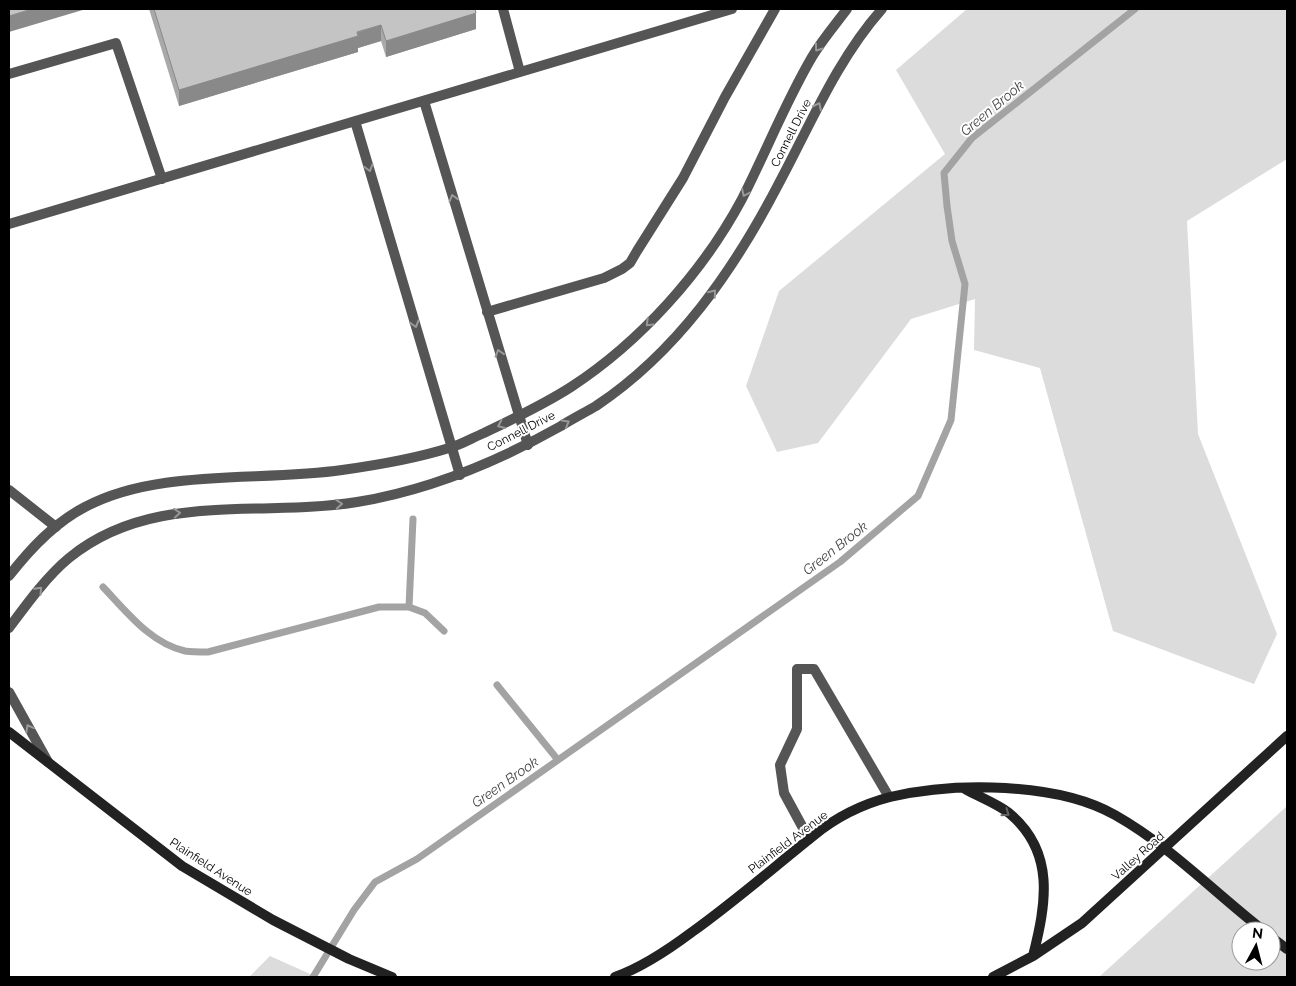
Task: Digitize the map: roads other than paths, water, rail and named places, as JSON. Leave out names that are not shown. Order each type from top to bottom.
[{"type":"main road","name":"Plainfield Avenue","points":[[9,732],[182,866],[234,898],[302,935],[392,977]]},
{"type":"main road","name":"Valley Road","points":[[993,977],[1033,956],[1082,924],[1287,736]]},
{"type":"main road","points":[[964,789],[1008,812],[1032,839],[1040,857],[1044,877],[1044,898],[1041,926],[1033,956]]},
{"type":"main road","name":"Plainfield Avenue","points":[[615,977],[634,971],[673,946],[710,920],[809,839],[854,810],[890,797],[929,791],[1013,789],[1043,791],[1081,801],[1113,814],[1134,826],[1165,849],[1252,921]]},
{"type":"street","points":[[503,9],[520,72]]},
{"type":"street","points":[[9,224],[732,9]]},
{"type":"street","points":[[487,312],[613,275],[630,263],[683,178],[724,97],[775,9]]},
{"type":"street","name":"Connell Drive","points":[[9,576],[40,539],[56,527],[84,507],[124,490],[158,483],[292,476],[396,462],[452,448],[518,417],[571,387],[624,347],[659,312],[707,255],[741,200],[809,62],[847,9]]},
{"type":"street","name":"Connell Drive","points":[[9,628],[30,599],[67,559],[97,538],[127,525],[167,514],[312,506],[354,502],[400,494],[460,475],[528,445],[595,406],[640,373],[677,335],[716,289],[777,188],[824,96],[848,54],[882,9]]},
{"type":"street","points":[[9,74],[116,43],[162,179]]},
{"type":"street","points":[[424,101],[528,445]]},
{"type":"street","points":[[355,121],[460,475]]},
{"type":"street","points":[[9,490],[56,527]]},
{"type":"street","points":[[809,839],[784,792],[780,765],[796,729],[797,669],[814,669],[890,797]]},
{"type":"street","points":[[9,692],[50,765]]},
{"type":"waterway","name":"Green Brook","points":[[313,977],[354,910],[375,882],[417,859],[840,562],[918,496],[951,420],[965,284],[952,241],[944,173],[972,138],[1135,9]]},
{"type":"waterway","points":[[409,607],[413,519]]},
{"type":"waterway","points":[[103,587],[150,634],[172,647],[185,651],[208,652],[379,607],[409,607],[425,613],[444,631]]},
{"type":"waterway","points":[[497,685],[558,760]]}]
